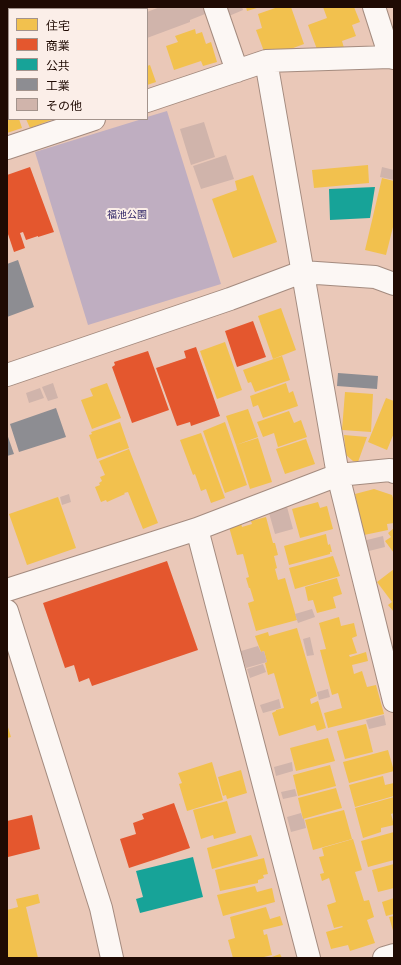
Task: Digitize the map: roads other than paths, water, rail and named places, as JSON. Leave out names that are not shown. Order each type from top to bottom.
[{"type":"street","points":[[215,7],[237,71]]},
{"type":"street","points":[[148,101],[266,61],[392,58],[374,7]]},
{"type":"street","points":[[266,61],[338,475],[389,668],[394,700]]},
{"type":"street","points":[[7,148],[90,120]]},
{"type":"street","points":[[7,375],[302,272],[375,277],[394,284]]},
{"type":"street","points":[[7,590],[197,529],[338,475],[390,470],[394,472]]},
{"type":"street","points":[[197,529],[309,958]]},
{"type":"street","points":[[7,612],[101,908],[112,958]]},
{"type":"street","points":[[384,958],[394,955]]},
{"type":"park label","name":"福池公園","points":[[127,215]]}]
